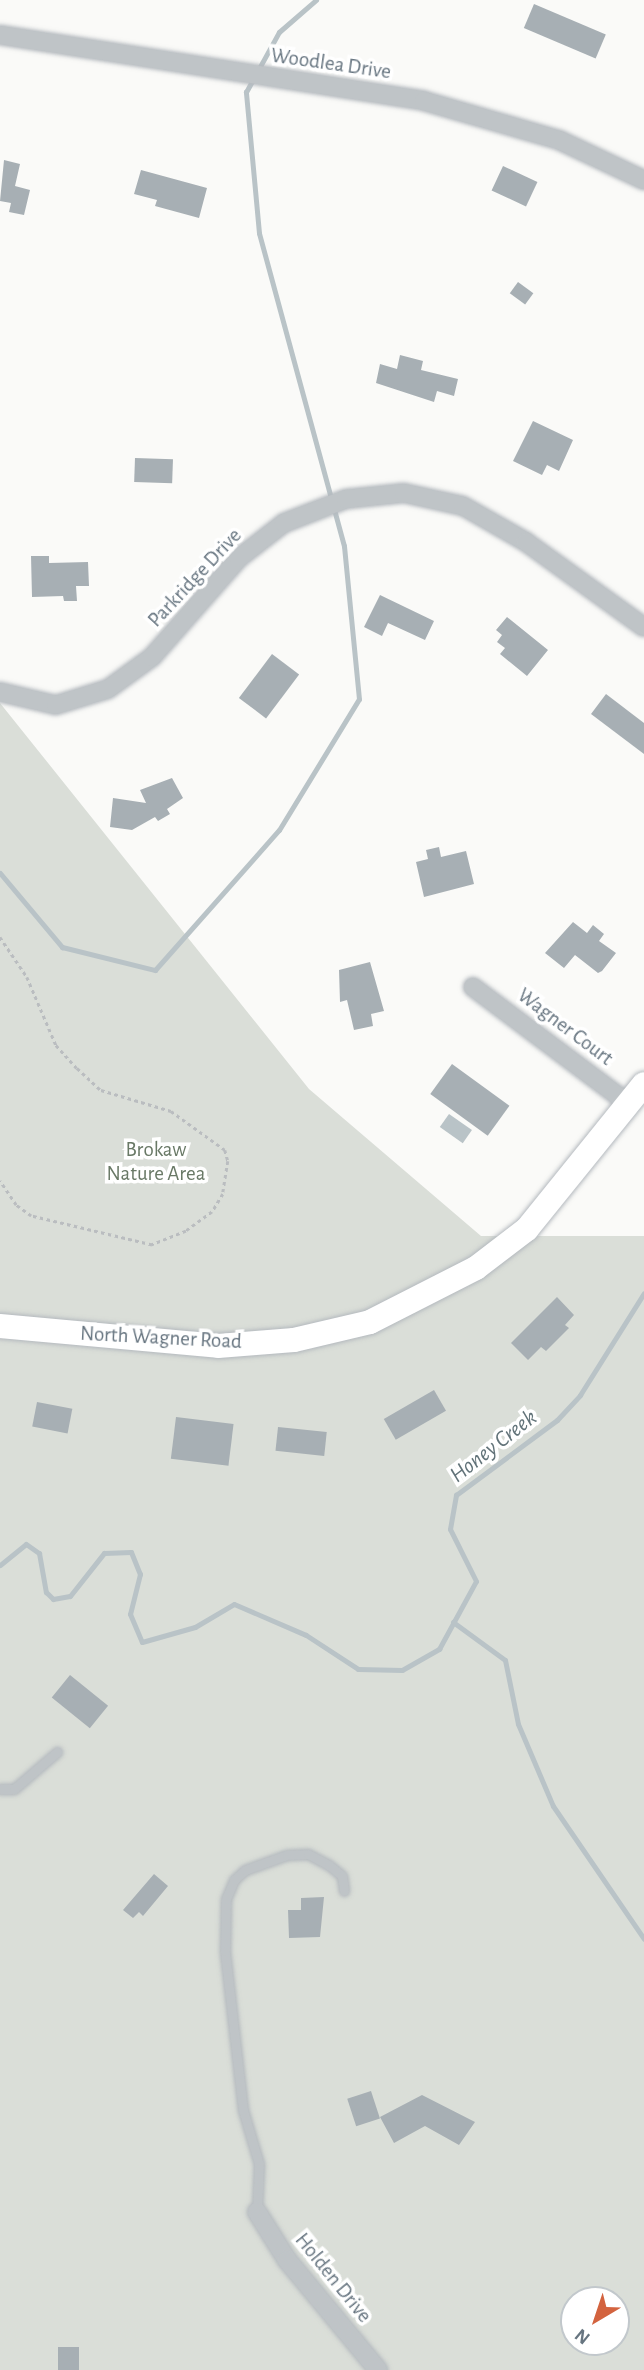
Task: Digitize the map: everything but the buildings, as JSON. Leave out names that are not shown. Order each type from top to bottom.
[{"type":"street","name":"Woodlea Drive","points":[[0,35],[424,101],[559,139],[644,180]]},
{"type":"street","name":"Parkridge Drive","points":[[0,692],[55,705],[108,689],[152,657],[239,558],[284,523],[346,499],[404,493],[463,506],[526,541],[644,627]]},
{"type":"street","name":"Wagner Court","points":[[473,987],[629,1104]]},
{"type":"street","name":"North Wagner Road","points":[[0,1326],[218,1346],[294,1340],[370,1322],[476,1269],[527,1228],[644,1084]]},
{"type":"street","name":"Holden Drive","points":[[257,2212],[287,2260],[378,2370]]},
{"type":"lane","points":[[0,1789],[14,1789],[57,1752]]},
{"type":"lane","points":[[257,2212],[259,2164],[243,2110],[225,1951],[226,1899],[234,1880],[245,1870],[287,1855],[308,1854],[330,1865],[342,1876],[344,1891]]},
{"type":"path","points":[[0,937],[27,977],[56,1045],[77,1068],[101,1090],[171,1111],[225,1150],[228,1161],[223,1194],[212,1212],[186,1231],[152,1245],[31,1216],[16,1205],[0,1181]]},
{"type":"green space","name":"Brokaw Nature Area","points":[[0,703],[309,1089],[481,1236],[644,1236],[644,2370],[0,2370]]},
{"type":"shaded area","points":[[449,1114],[472,1130],[463,1143],[440,1127]]},
{"type":"waterway","points":[[0,873],[62,947],[155,970],[279,830],[359,699],[344,546],[259,233],[246,92],[279,32],[316,0]]},
{"type":"waterway","name":"Honey Creek","points":[[0,1565],[26,1544],[39,1553],[46,1592],[53,1599],[70,1596],[104,1553],[131,1552],[140,1574],[130,1614],[142,1642],[195,1627],[234,1604],[306,1635],[358,1669],[402,1670],[439,1649],[476,1581],[450,1529],[456,1495],[557,1420],[580,1395],[644,1293]]},
{"type":"waterway","points":[[453,1622],[505,1660],[518,1724],[553,1806],[644,1939]]}]
